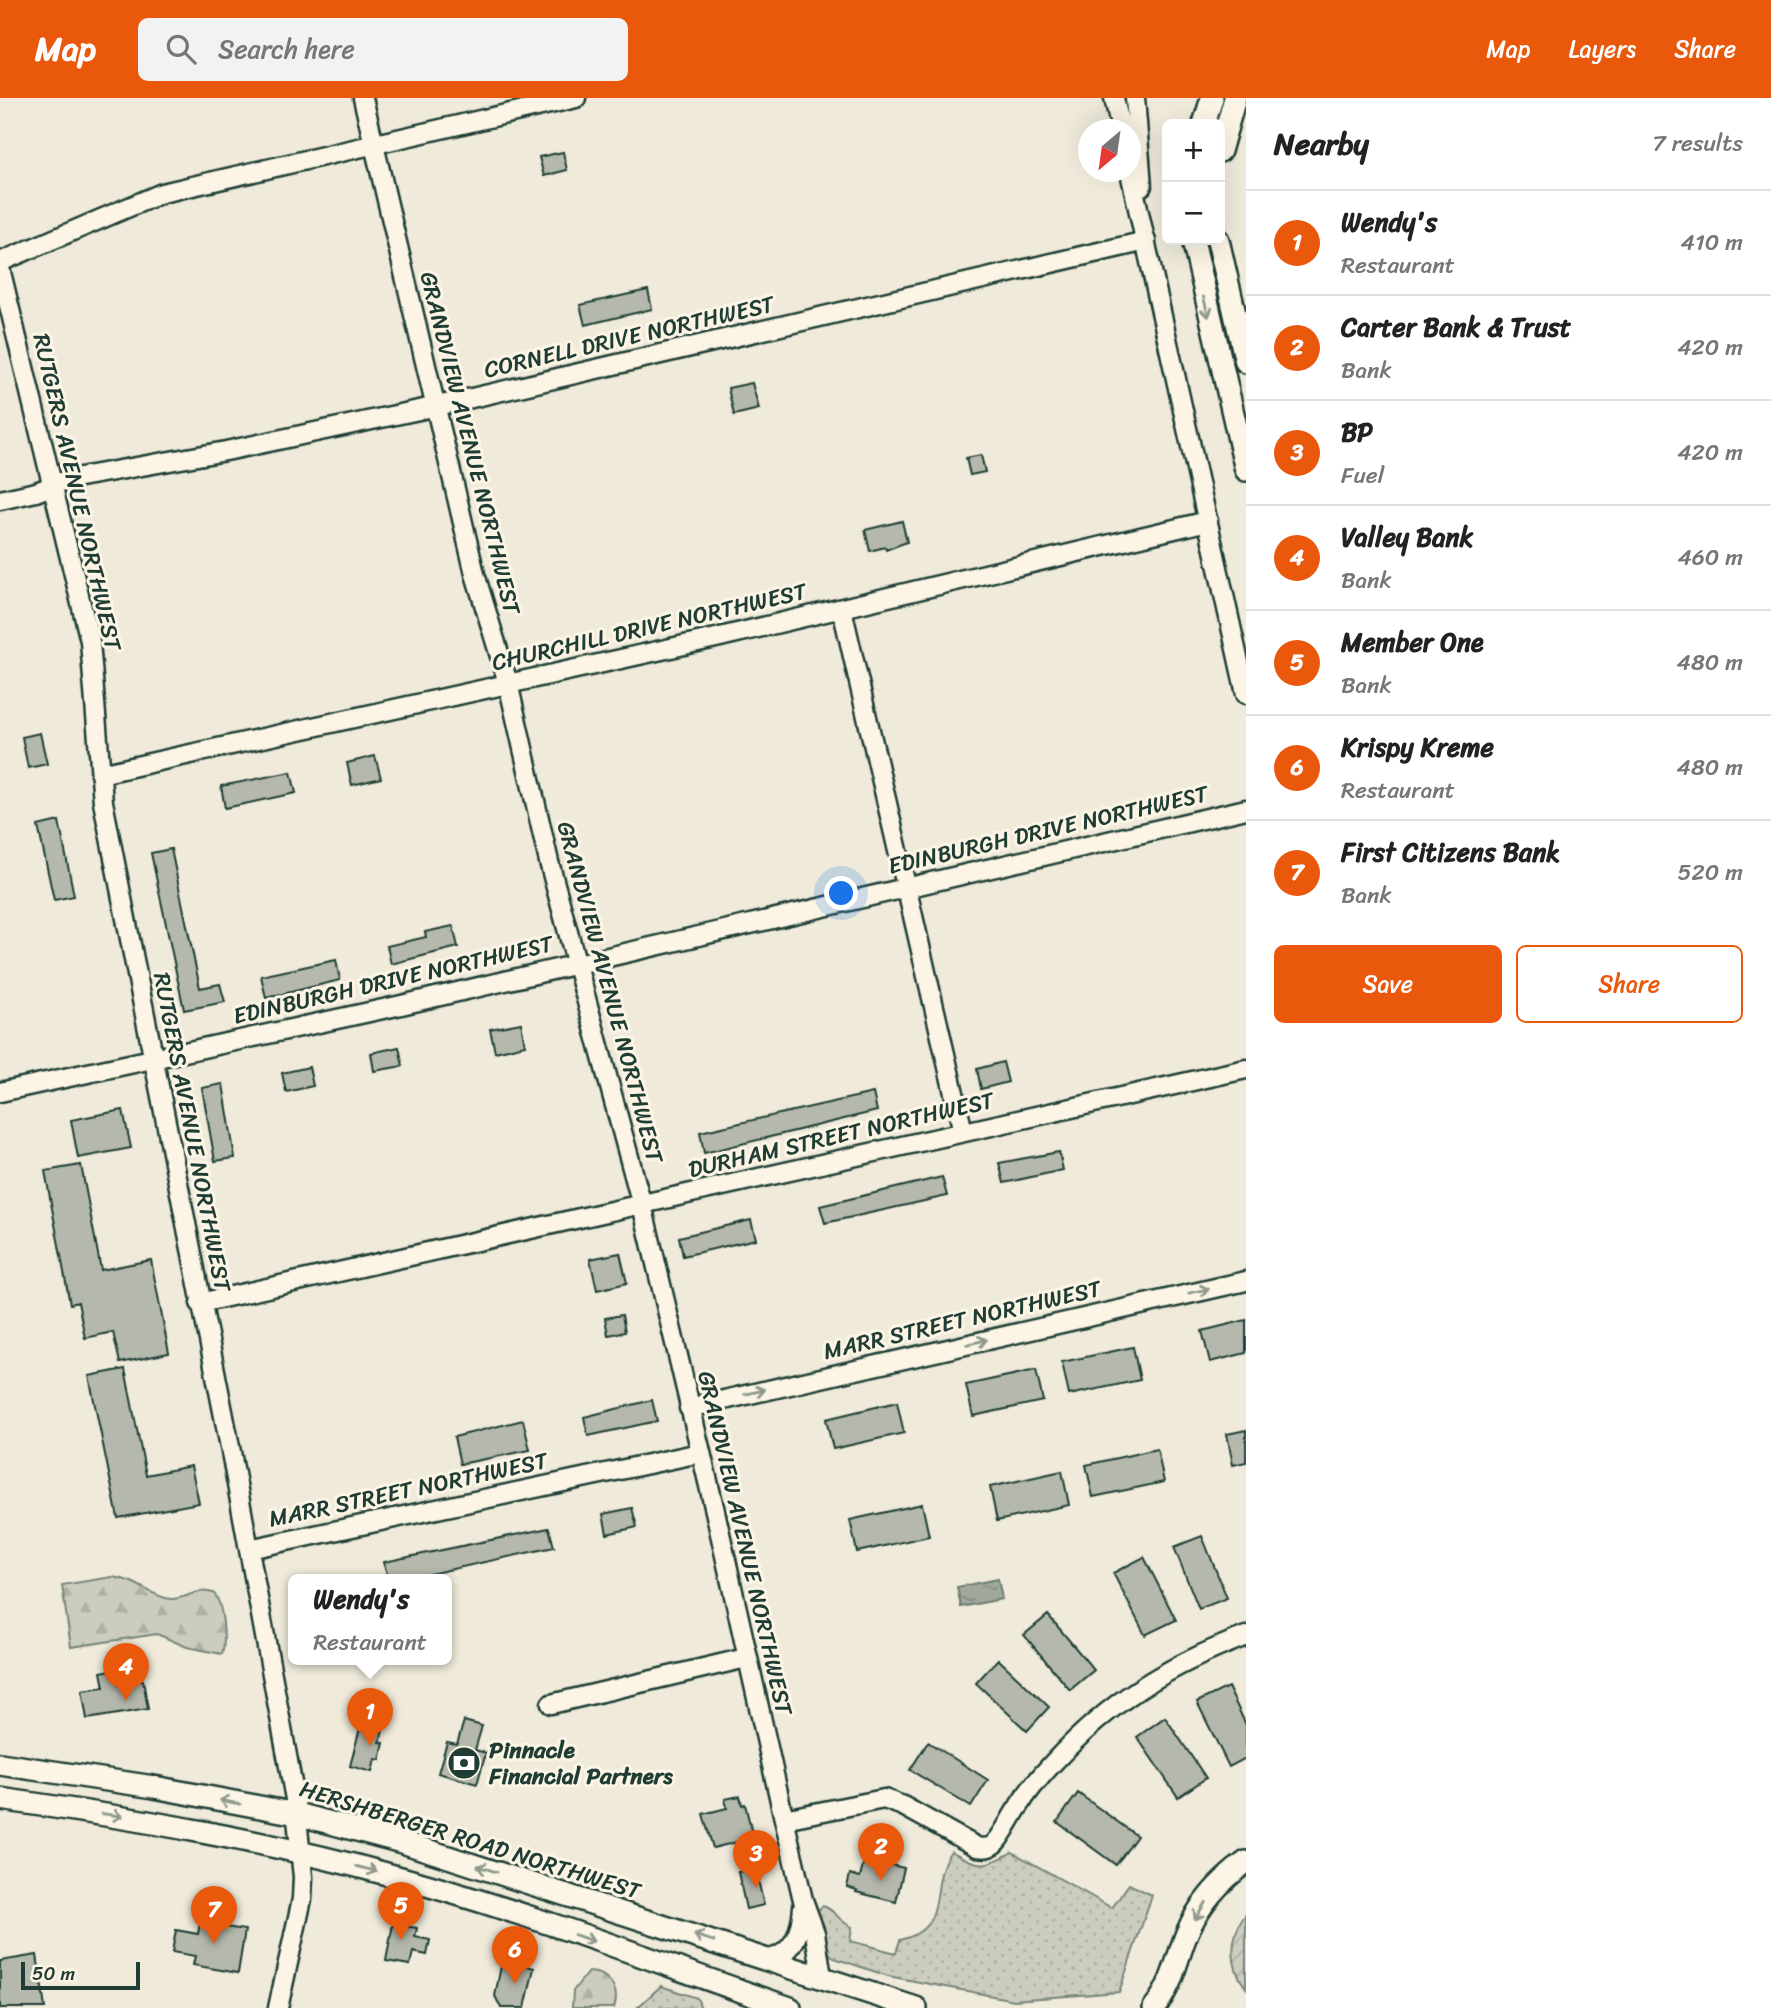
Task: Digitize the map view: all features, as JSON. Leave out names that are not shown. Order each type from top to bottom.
[{"type":"main road","points":[[1206,119],[1212,98]]},
{"type":"main road","points":[[1225,134],[1236,98]]},
{"type":"main road","points":[[1193,245],[1246,470]]},
{"type":"main road","points":[[1219,245],[1246,362]]},
{"type":"main road","name":"HERSHBERGER ROAD NORTHWEST","points":[[0,1764],[154,1787],[297,1814],[415,1846],[915,2008]]},
{"type":"main road","points":[[0,1799],[138,1819],[300,1853],[435,1888],[790,2008]]},
{"type":"main road","points":[[1154,2008],[1173,1979],[1188,1931],[1200,1909],[1214,1889],[1246,1862]]},
{"type":"street","name":"GRANDVIEW AVENUE NORTHWEST","points":[[363,98],[433,407],[475,574],[508,683],[575,963],[642,1205],[715,1511],[783,1819],[803,1900],[815,1933],[822,1977]]},
{"type":"street","points":[[0,262],[162,193],[576,98]]},
{"type":"street","points":[[1114,98],[1119,119]]},
{"type":"street","points":[[1135,98],[1146,242]]},
{"type":"street","points":[[1132,182],[1246,694]]},
{"type":"street","name":"CORNELL DRIVE NORTHWEST","points":[[0,500],[54,485],[433,407],[1146,242]]},
{"type":"street","name":"RUTGERS AVENUE NORTHWEST","points":[[0,268],[90,640],[100,774],[120,896],[249,1549],[297,1814],[302,1899],[278,2008]]},
{"type":"street","name":"CHURCHILL DRIVE NORTHWEST","points":[[100,774],[842,609],[1208,521]]},
{"type":"street","points":[[842,609],[904,887],[963,1132]]},
{"type":"street","name":"EDINBURGH DRIVE NORTHWEST","points":[[0,1092],[397,1006],[1246,810]]},
{"type":"street","name":"DURHAM STREET NORTHWEST","points":[[200,1303],[1246,1069]]},
{"type":"street","name":"MARR STREET NORTHWEST","points":[[689,1408],[1246,1281]]},
{"type":"street","name":"MARR STREET NORTHWEST","points":[[249,1549],[700,1453]]},
{"type":"street","points":[[783,1819],[884,1800],[903,1806],[976,1847],[987,1848],[995,1843],[1049,1767],[1109,1709],[1160,1673],[1194,1656],[1246,1636]]},
{"type":"street","points":[[551,1704],[746,1658]]},
{"type":"street","name":"GRANDVIEW AVENUE NORTHWEST","points":[[769,1959],[781,1955],[795,1941],[801,1928],[803,1900]]},
{"type":"green space","points":[[112,1577],[129,1581],[163,1598],[181,1598],[201,1592],[213,1593],[223,1621],[222,1654],[187,1647],[157,1634],[71,1647],[62,1585]]},
{"type":"green space","points":[[951,1851],[982,1864],[1012,1852],[1112,1908],[1129,1884],[1152,1895],[1119,1992],[1014,2000],[888,1976],[834,1958],[824,1948],[816,1913],[822,1906],[830,1909],[852,1927],[850,1941],[896,1953],[900,1940],[927,1926],[933,1915],[940,1877]]},
{"type":"green space","points":[[1246,1914],[1246,1988],[1236,1970],[1233,1951],[1236,1932]]},
{"type":"green space","points":[[588,1972],[601,1975],[611,1982],[616,1994],[614,2008],[572,2008],[573,1991]]},
{"type":"green space","points":[[661,1986],[697,1998],[701,2008],[637,2008]]},
{"type":"water","points":[[998,1579],[1002,1599],[961,1607],[957,1587]]},
{"type":"building","points":[[563,152],[567,170],[544,176],[539,157]]},
{"type":"building","points":[[648,290],[652,309],[585,325],[580,305]]},
{"type":"building","points":[[752,383],[759,409],[734,415],[728,388]]},
{"type":"building","points":[[981,455],[985,472],[970,475],[966,458]]},
{"type":"building","points":[[902,521],[907,542],[886,550],[885,547],[870,551],[865,530]]},
{"type":"building","points":[[40,733],[47,764],[28,768],[22,737]]},
{"type":"building","points":[[375,756],[381,778],[352,785],[347,763]]},
{"type":"building","points":[[291,772],[296,793],[225,808],[221,786]]},
{"type":"building","points":[[59,821],[74,896],[54,900],[38,826]]},
{"type":"building","points":[[171,849],[200,988],[220,984],[225,1002],[184,1010],[151,853]]},
{"type":"building","points":[[453,926],[458,947],[391,964],[387,946],[426,937],[425,932]]},
{"type":"building","points":[[336,960],[340,980],[266,998],[261,976]]},
{"type":"building","points":[[521,1023],[525,1045],[495,1052],[490,1029]]},
{"type":"building","points":[[399,1047],[403,1066],[374,1071],[371,1053]]},
{"type":"building","points":[[1003,1062],[1008,1082],[981,1089],[977,1069]]},
{"type":"building","points":[[309,1067],[313,1086],[286,1092],[282,1073]]},
{"type":"building","points":[[223,1084],[235,1158],[215,1161],[202,1088]]},
{"type":"building","points":[[873,1093],[877,1111],[704,1153],[700,1132]]},
{"type":"building","points":[[123,1110],[131,1148],[78,1158],[71,1120]]},
{"type":"building","points":[[1059,1152],[1063,1170],[1004,1183],[999,1163]]},
{"type":"building","points":[[81,1165],[101,1270],[151,1260],[169,1353],[120,1363],[113,1332],[85,1338],[78,1302],[70,1304],[45,1171]]},
{"type":"building","points":[[942,1177],[947,1196],[825,1223],[820,1206]]},
{"type":"building","points":[[751,1220],[756,1239],[683,1256],[679,1237]]},
{"type":"building","points":[[620,1253],[627,1283],[597,1290],[590,1259]]},
{"type":"building","points":[[622,1315],[625,1332],[608,1335],[605,1318]]},
{"type":"building","points":[[1246,1320],[1246,1353],[1210,1362],[1202,1331]]},
{"type":"building","points":[[1133,1347],[1140,1380],[1069,1395],[1062,1362]]},
{"type":"building","points":[[125,1369],[146,1475],[191,1466],[199,1503],[118,1518],[89,1376]]},
{"type":"building","points":[[1036,1370],[1043,1401],[973,1416],[966,1385]]},
{"type":"building","points":[[652,1400],[657,1421],[588,1436],[584,1417]]},
{"type":"building","points":[[897,1402],[904,1433],[833,1449],[826,1419]]},
{"type":"building","points":[[523,1420],[530,1450],[460,1464],[454,1437]]},
{"type":"building","points":[[1246,1430],[1246,1462],[1233,1465],[1227,1434]]},
{"type":"building","points":[[1157,1449],[1164,1482],[1093,1497],[1086,1465]]},
{"type":"building","points":[[1062,1471],[1069,1505],[997,1521],[990,1487]]},
{"type":"building","points":[[922,1504],[929,1536],[857,1552],[850,1520]]},
{"type":"building","points":[[632,1508],[637,1527],[607,1534],[603,1514]]},
{"type":"building","points":[[549,1528],[554,1547],[430,1574],[387,1574],[384,1562]]},
{"type":"building","points":[[1202,1536],[1227,1598],[1199,1609],[1174,1547]]},
{"type":"building","points":[[1144,1557],[1176,1620],[1145,1635],[1113,1573]]},
{"type":"building","points":[[1048,1615],[1094,1670],[1070,1690],[1024,1635]]},
{"type":"building","points":[[998,1659],[1049,1707],[1027,1731],[976,1683]]},
{"type":"building","points":[[117,1669],[119,1685],[143,1680],[148,1709],[87,1719],[82,1690],[104,1687],[101,1672]]},
{"type":"building","points":[[1228,1687],[1246,1725],[1246,1758],[1229,1767],[1197,1702]]},
{"type":"building","points":[[365,1709],[387,1715],[380,1742],[384,1743],[380,1760],[375,1759],[372,1772],[350,1766]]},
{"type":"building","points":[[1165,1717],[1206,1778],[1178,1797],[1137,1737]]},
{"type":"building","points":[[464,1721],[482,1726],[475,1750],[486,1753],[477,1784],[438,1773],[447,1742],[457,1744]]},
{"type":"building","points":[[928,1742],[988,1780],[971,1807],[910,1770]]},
{"type":"building","points":[[1078,1793],[1137,1836],[1116,1865],[1057,1822]]},
{"type":"building","points":[[740,1796],[742,1805],[745,1804],[752,1833],[748,1834],[749,1839],[713,1848],[703,1814],[727,1808],[725,1799]]},
{"type":"building","points":[[865,1859],[904,1868],[896,1902],[856,1892],[857,1890],[847,1887],[850,1874],[860,1877]]},
{"type":"building","points":[[755,1868],[764,1905],[746,1909],[738,1872]]},
{"type":"building","points":[[200,1923],[245,1930],[238,1973],[193,1965],[195,1956],[172,1952],[176,1930],[198,1934]]},
{"type":"building","points":[[393,1924],[417,1928],[415,1937],[430,1940],[427,1955],[413,1952],[410,1965],[386,1961]]},
{"type":"building","points":[[37,1955],[45,2008],[0,2008],[0,1961]]},
{"type":"building","points":[[513,1955],[534,1968],[525,2008],[501,2008],[495,1996],[502,1961]]},
{"type":"place","name":"Valley Bank","points":[[126,1701]]},
{"type":"place","name":"Wendy's","points":[[370,1746]]},
{"type":"place","name":"Pinnacle Financial Partners","points":[[464,1763]]},
{"type":"place","name":"Carter Bank & Trust","points":[[881,1881]]},
{"type":"place","name":"BP","points":[[756,1888]]},
{"type":"place","name":"Member One","points":[[401,1940]]},
{"type":"place","name":"First Citizens Bank","points":[[214,1944]]},
{"type":"place","name":"Krispy Kreme","points":[[515,1984]]}]
